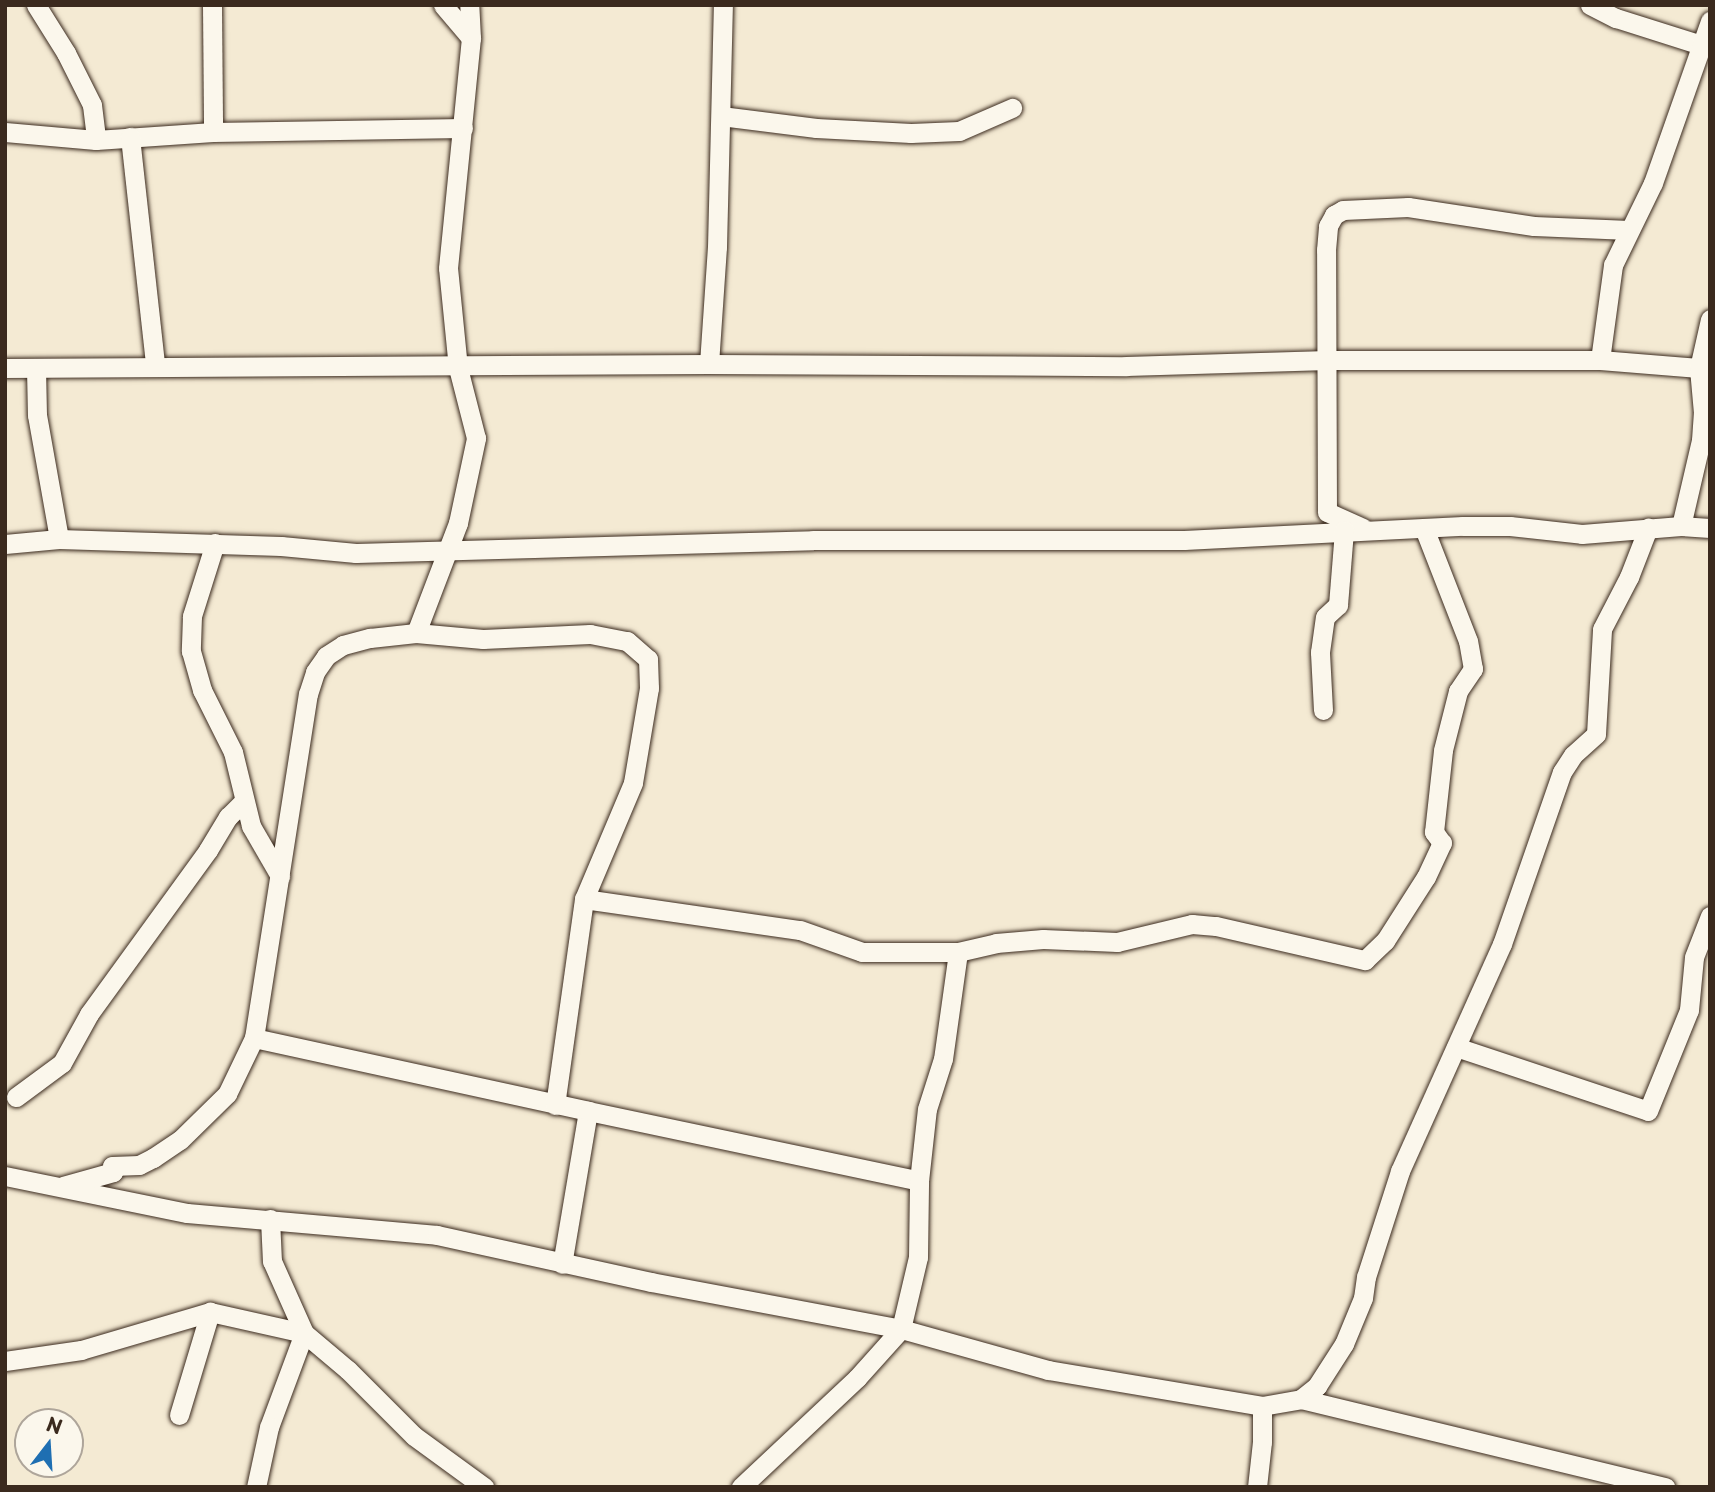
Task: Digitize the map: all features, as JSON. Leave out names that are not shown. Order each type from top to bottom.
[{"type":"street","points":[[36,5],[92,105],[96,139]]},
{"type":"street","points":[[212,5],[213,132]]},
{"type":"street","points":[[443,5],[471,38]]},
{"type":"street","points":[[416,633],[458,523],[476,438],[458,368],[448,268],[471,38],[469,5]]},
{"type":"street","points":[[709,364],[717,247],[723,5]]},
{"type":"street","points":[[1590,5],[1618,12],[1701,45]]},
{"type":"street","points":[[1600,360],[1613,265],[1653,183],[1710,21]]},
{"type":"street","points":[[721,116],[816,128],[911,133],[959,131],[1012,108]]},
{"type":"street","points":[[5,132],[96,139],[213,132],[463,128]]},
{"type":"street","points":[[130,137],[155,365]]},
{"type":"street","points":[[1367,530],[1326,512],[1326,242],[1331,220],[1339,211],[1408,206],[1534,226],[1629,230]]},
{"type":"street","points":[[1681,526],[1701,440],[1703,413],[1699,368],[1710,319]]},
{"type":"street","points":[[5,368],[155,365],[458,368],[709,364],[1126,366],[1328,360],[1600,360],[1699,368]]},
{"type":"street","points":[[36,368],[37,415],[59,539]]},
{"type":"street","points":[[5,544],[59,539],[215,543],[356,553],[813,540],[1184,540],[1424,528],[1510,527],[1583,534],[1681,526],[1710,528]]},
{"type":"street","points":[[584,900],[800,930],[862,952],[958,952],[996,943],[1043,939],[1117,942],[1192,924],[1216,926],[1356,960],[1369,958],[1385,941],[1426,877],[1442,843],[1434,832],[1443,750],[1458,691],[1473,669],[1468,641],[1424,528]]},
{"type":"street","points":[[1301,1399],[1317,1386],[1344,1344],[1363,1297],[1366,1277],[1401,1171],[1503,944],[1562,772],[1573,755],[1596,734],[1602,629],[1629,577],[1648,528]]},
{"type":"street","points":[[1323,710],[1320,652],[1325,617],[1338,604],[1344,530]]},
{"type":"street","points":[[215,543],[192,616],[191,651],[202,690],[233,752],[251,826],[279,876]]},
{"type":"street","points":[[59,1188],[113,1172],[112,1166],[139,1165],[180,1140],[227,1094],[254,1038],[308,694],[316,671],[326,656],[343,645],[370,638],[416,633],[483,639],[590,634],[627,641],[648,659],[649,688],[634,783],[584,900],[555,1105]]},
{"type":"street","points":[[16,1097],[62,1063],[89,1014],[208,850],[228,817],[244,801]]},
{"type":"street","points":[[1456,1047],[1648,1111],[1689,1010],[1693,957],[1710,916]]},
{"type":"street","points":[[741,1487],[857,1378],[901,1329],[918,1257],[919,1181],[927,1109],[943,1059],[958,952]]},
{"type":"street","points":[[254,1038],[555,1105],[919,1181]]},
{"type":"street","points":[[562,1264],[588,1111]]},
{"type":"street","points":[[5,1176],[187,1213],[437,1235],[562,1264],[901,1329],[1048,1370],[1262,1406],[1301,1399],[1666,1487]]},
{"type":"street","points":[[270,1219],[272,1261],[304,1333],[348,1370],[414,1436],[485,1487]]},
{"type":"street","points":[[5,1361],[88,1348],[211,1312],[304,1333]]},
{"type":"street","points":[[179,1415],[211,1312]]},
{"type":"street","points":[[256,1487],[269,1427],[304,1333]]},
{"type":"street","points":[[1256,1487],[1262,1442],[1262,1406]]}]
